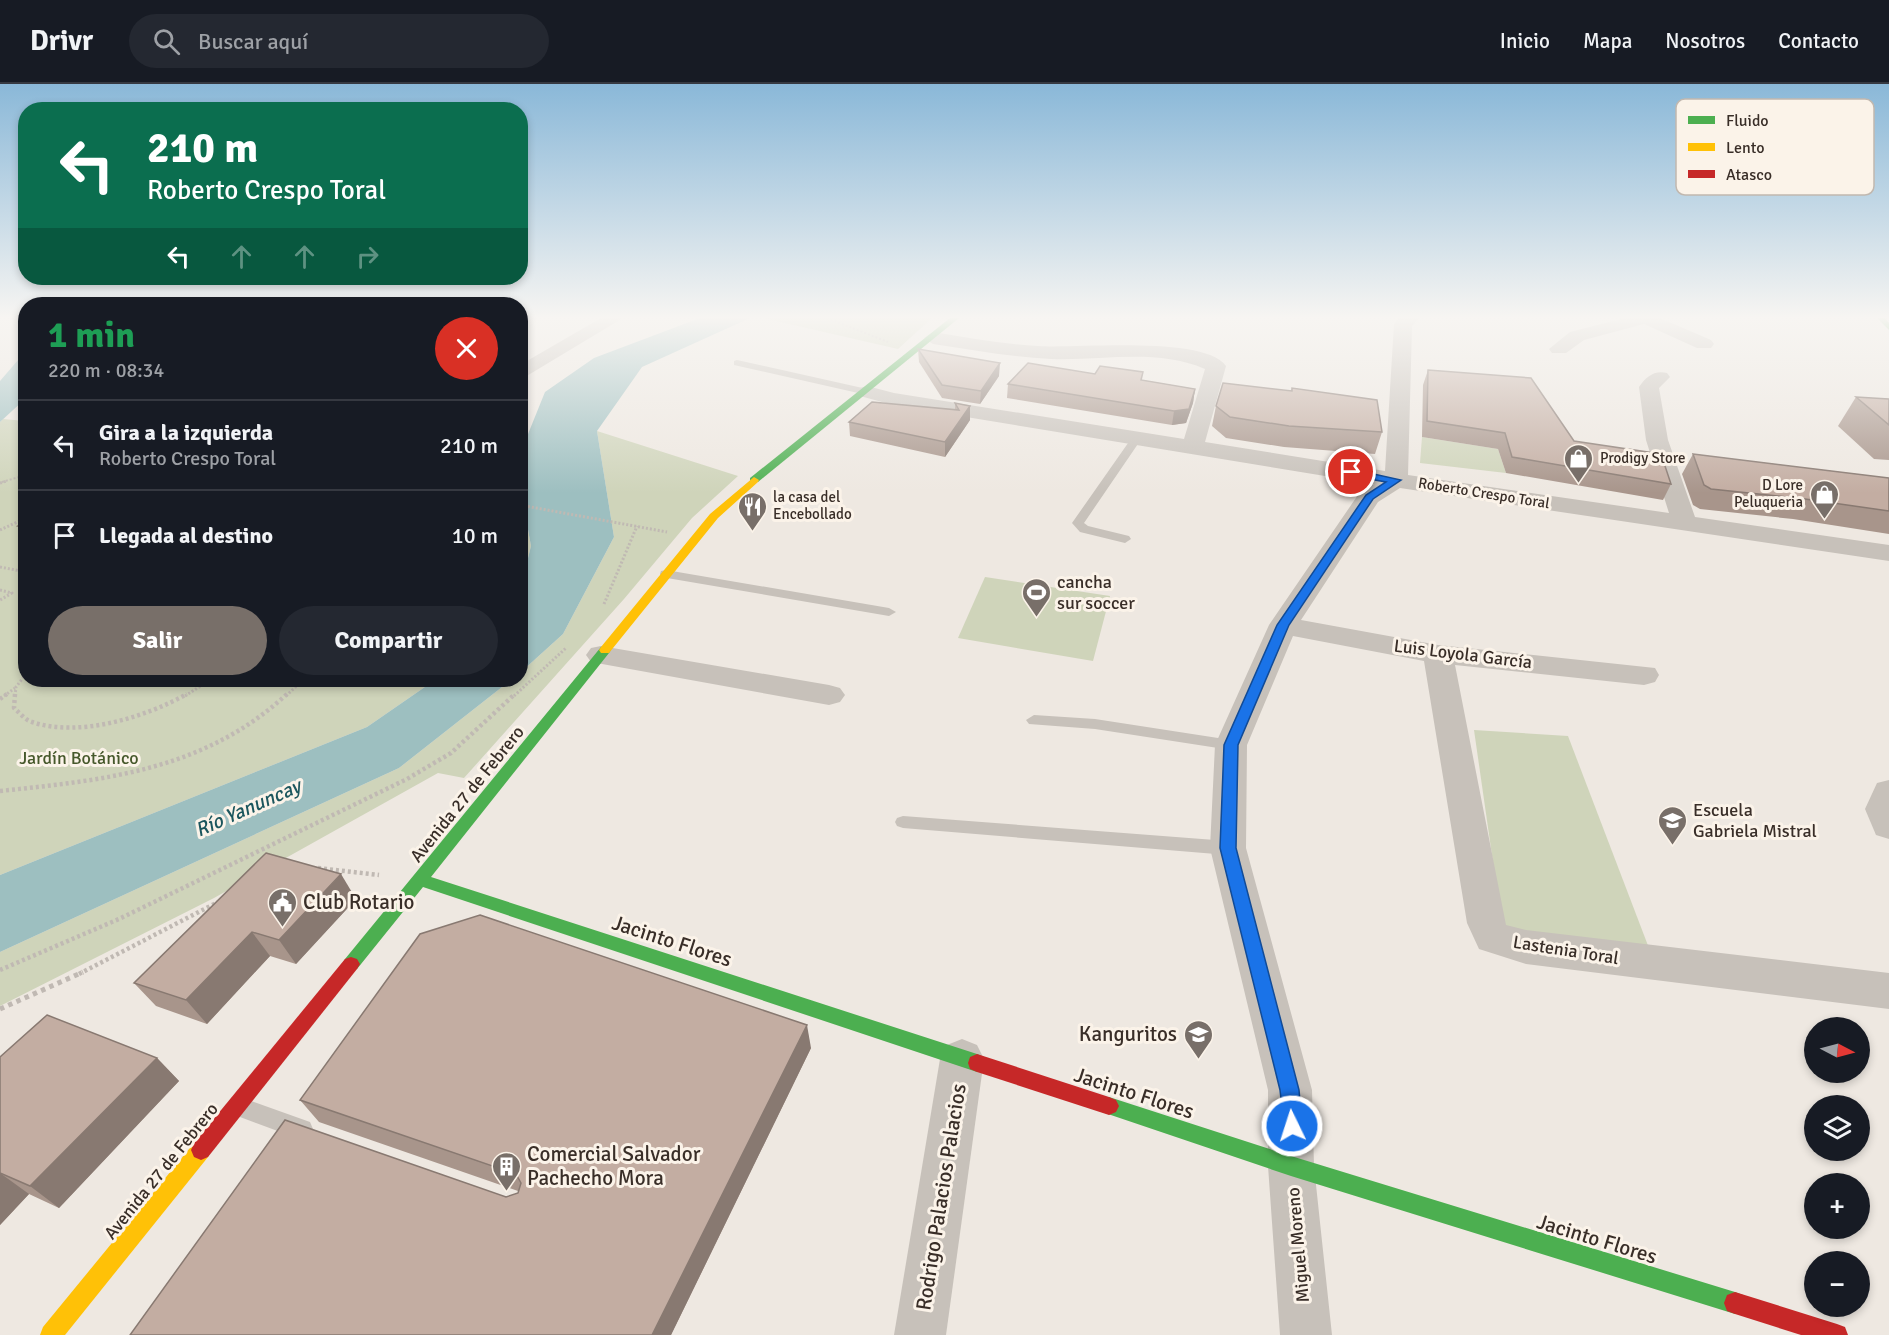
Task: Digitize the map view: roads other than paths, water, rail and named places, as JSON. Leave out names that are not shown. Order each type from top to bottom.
[{"type":"street","name":"Avenida 27 de Febrero","points":[[51,1335],[714,516],[753,479],[886,376]]},
{"type":"street","points":[[1193,446],[1213,376]]},
{"type":"street","points":[[1396,480],[1401,376]]},
{"type":"street","points":[[1660,377],[1649,387],[1650,412],[1657,448],[1685,524]]},
{"type":"street","name":"Roberto Crespo Toral","points":[[867,392],[893,399],[1396,480],[1889,553]]},
{"type":"street","name":"Miguel Moreno","points":[[1306,1335],[1291,1166],[1290,1090],[1228,848],[1231,745],[1283,625],[1369,497],[1396,480]]},
{"type":"street","name":"Luis Loyola García","points":[[1283,625],[1438,654],[1644,675]]},
{"type":"street","name":"Lastenia Toral","points":[[1438,654],[1486,923],[1493,937],[1526,947],[1889,991]]},
{"type":"street","points":[[601,655],[829,695]]},
{"type":"street","points":[[1889,792],[1882,809],[1889,826]]},
{"type":"street","name":"Jacinto Flores","points":[[421,880],[1291,1166],[1836,1335]]},
{"type":"street","name":"Rodrigo Palacios Palacios","points":[[920,1335],[962,1059]]},
{"type":"lane","points":[[797,376],[867,392]]},
{"type":"lane","points":[[1125,539],[1084,529],[1078,523],[1137,438]]},
{"type":"lane","points":[[666,574],[890,612]]},
{"type":"lane","points":[[1034,720],[1095,724],[1231,745]]},
{"type":"lane","points":[[903,822],[1228,848]]},
{"type":"lane","points":[[237,1106],[324,1137]]},
{"type":"water","points":[[4,376],[18,376],[18,405],[0,422],[0,381]]},
{"type":"water","points":[[568,376],[635,376],[597,431],[614,537],[563,634],[528,666],[528,558],[531,546],[528,530],[528,434],[545,392]]},
{"type":"water","name":"Río Yanuncay","points":[[425,687],[502,687],[399,768],[0,952],[0,875],[367,727]]},
{"type":"place","name":"Prodigy Store","points":[[1579,484]]},
{"type":"place","name":"D Lore Peluqueria","points":[[1824,520]]},
{"type":"place","name":"la casa del Encebollado","points":[[752,532]]},
{"type":"place","name":"cancha sur soccer","points":[[1036,618]]},
{"type":"place","name":"Escuela Gabriela Mistral","points":[[1672,846]]},
{"type":"place","name":"Club Rotario","points":[[282,928]]},
{"type":"place","name":"Kanguritos","points":[[1198,1060]]},
{"type":"place","name":"Comercial Salvador Pachecho Mora","points":[[506,1192]]},
{"type":"park label","name":"Jardín Botánico","points":[[79,758]]}]
